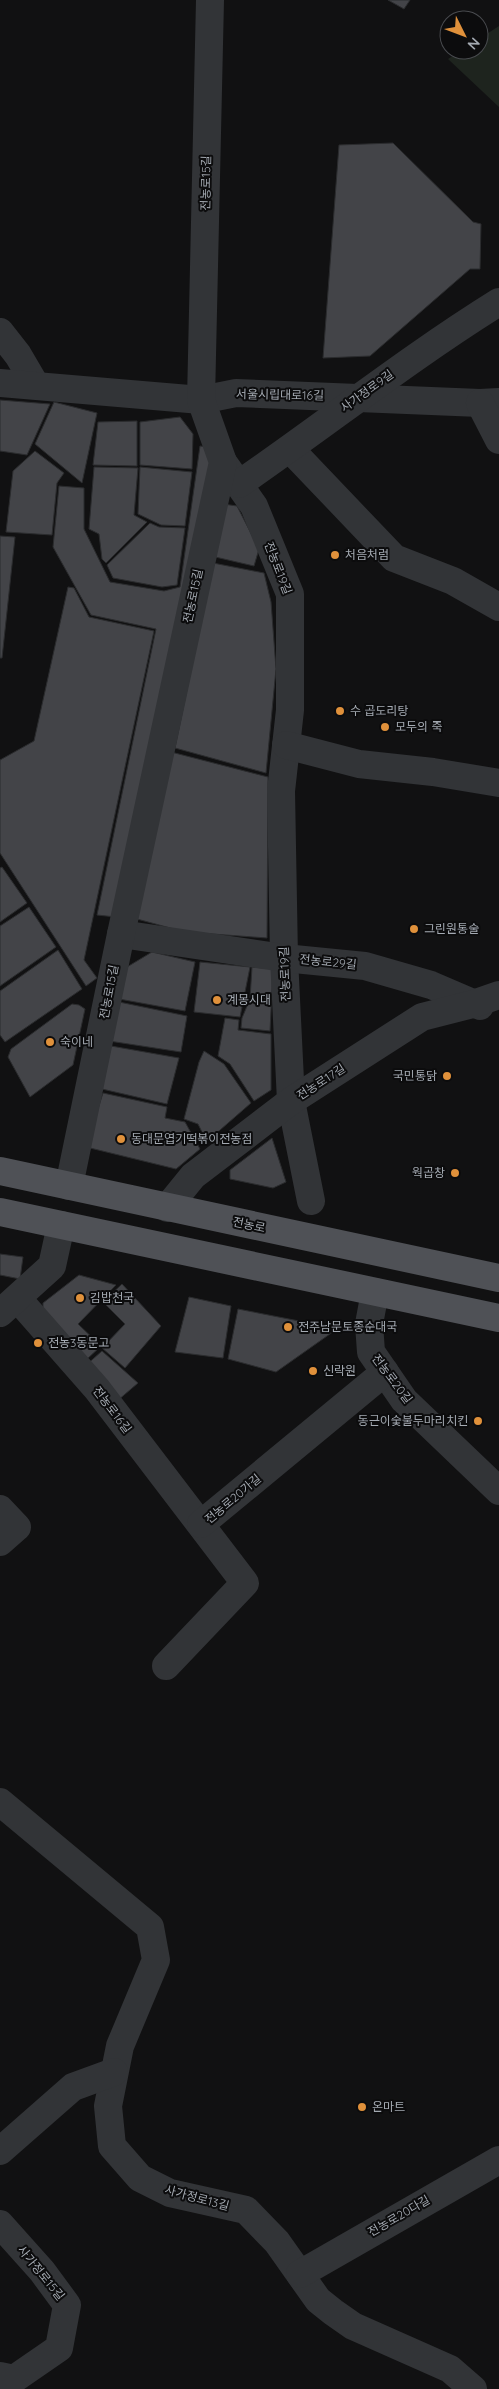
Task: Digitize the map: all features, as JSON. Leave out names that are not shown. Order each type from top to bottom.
[{"type":"main road","name":"전농로","points":[[0,1171],[499,1278]]},
{"type":"main road","points":[[0,1212],[499,1318]]},
{"type":"street","name":"전농로15길","points":[[69,1186],[121,934],[231,473],[201,400],[210,0]]},
{"type":"street","name":"사가정로9길","points":[[231,473],[290,449],[357,398],[454,330],[499,302]]},
{"type":"street","points":[[0,332],[18,355],[34,384]]},
{"type":"street","points":[[0,383],[34,384],[201,400]]},
{"type":"street","name":"서울시립대로16길","points":[[201,400],[236,393],[489,403],[499,440]]},
{"type":"street","points":[[290,449],[394,558],[453,581],[499,607]]},
{"type":"street","name":"전농로19길","points":[[231,473],[254,506],[290,594],[290,710],[281,791],[284,958],[291,1102],[311,1201]]},
{"type":"street","points":[[286,745],[359,764],[433,772],[499,783]]},
{"type":"street","name":"전농로29길","points":[[121,934],[284,958],[365,966],[431,985],[473,1004],[499,1013]]},
{"type":"street","name":"전농로17길","points":[[167,1208],[193,1176],[291,1102],[422,1017],[473,1004],[499,995]]},
{"type":"street","name":"전농로16길","points":[[61,1225],[52,1266],[9,1306],[96,1389],[170,1487],[201,1524]]},
{"type":"street","name":"전농로20길","points":[[375,1292],[369,1324],[371,1352],[404,1400],[499,1491]]},
{"type":"street","name":"전농로20가길","points":[[166,1666],[245,1583],[201,1524],[385,1372]]},
{"type":"street","points":[[0,1509],[18,1526],[0,1542]]},
{"type":"street","name":"사가정로13길","points":[[0,1802],[150,1927],[156,1960],[120,2046],[108,2106],[112,2146],[140,2178],[170,2193],[246,2210],[277,2242],[318,2300],[353,2326],[450,2369],[472,2389]]},
{"type":"street","points":[[0,2150],[73,2087],[114,2072]]},
{"type":"street","name":"전농로20다길","points":[[300,2274],[499,2160]]},
{"type":"street","name":"사가정로15길","points":[[0,2224],[42,2272],[67,2305],[59,2348],[14,2379],[0,2376]]},
{"type":"shaded area","points":[[499,26],[499,107],[449,60],[489,60],[489,32]]},
{"type":"building","points":[[388,0],[410,0],[404,9]]},
{"type":"building","points":[[393,143],[473,222],[481,224],[480,269],[470,269],[370,356],[323,358],[339,145]]},
{"type":"building","points":[[0,400],[50,404],[27,455],[0,451]]},
{"type":"building","points":[[54,402],[97,413],[82,483],[35,444]]},
{"type":"building","points":[[180,417],[193,434],[192,469],[140,465],[140,422]]},
{"type":"building","points":[[137,421],[137,466],[93,465],[98,422]]},
{"type":"building","points":[[200,446],[233,451],[135,919],[97,915],[156,629],[91,615],[53,547],[59,486],[84,488],[84,529],[110,582],[164,591],[180,587]]},
{"type":"building","points":[[35,451],[64,473],[57,483],[52,535],[6,532],[13,471]]},
{"type":"building","points":[[94,467],[138,468],[134,515],[147,522],[106,563],[102,559],[99,534],[89,529]]},
{"type":"building","points":[[140,467],[192,472],[185,526],[161,525],[138,514]]},
{"type":"building","points":[[223,504],[237,506],[259,549],[254,566],[211,556]]},
{"type":"building","points":[[150,523],[159,527],[185,528],[177,585],[162,587],[113,578],[107,565]]},
{"type":"building","points":[[0,536],[15,537],[2,658],[0,658]]},
{"type":"building","points":[[213,563],[264,573],[271,602],[276,669],[266,773],[175,748]]},
{"type":"building","points":[[68,587],[74,588],[89,617],[154,631],[84,960],[97,978],[86,986],[0,853],[0,760],[34,741]]},
{"type":"building","points":[[171,752],[268,777],[267,938],[185,932],[137,919]]},
{"type":"building","points":[[2,867],[27,903],[0,922],[0,868]]},
{"type":"building","points":[[29,907],[56,947],[0,986],[0,926]]},
{"type":"building","points":[[58,950],[82,989],[5,1042],[0,1035],[0,991]]},
{"type":"building","points":[[152,952],[195,962],[185,1011],[119,999],[127,967]]},
{"type":"building","points":[[200,962],[250,967],[240,1017],[194,1012]]},
{"type":"building","points":[[252,967],[273,969],[270,1031],[241,1028],[242,1018],[250,999]]},
{"type":"building","points":[[119,1002],[187,1016],[181,1052],[109,1041]]},
{"type":"building","points":[[72,1004],[79,1005],[85,1009],[73,1065],[30,1097],[8,1057],[11,1049]]},
{"type":"building","points":[[225,1018],[239,1020],[238,1030],[271,1034],[271,1090],[254,1101],[230,1064],[218,1056]]},
{"type":"building","points":[[111,1046],[179,1058],[167,1104],[102,1089]]},
{"type":"building","points":[[204,1051],[224,1064],[251,1103],[212,1137],[203,1134],[198,1124],[184,1119],[199,1062]]},
{"type":"building","points":[[103,1093],[167,1107],[165,1118],[185,1122],[200,1149],[176,1169],[86,1147]]},
{"type":"building","points":[[272,1138],[286,1182],[273,1188],[230,1179],[230,1170]]},
{"type":"building","points":[[0,1254],[23,1257],[20,1279],[0,1275]]},
{"type":"building","points":[[79,1275],[116,1285],[78,1324],[101,1346],[86,1360],[43,1314],[43,1303]]},
{"type":"building","points":[[122,1284],[161,1326],[125,1368],[102,1348],[125,1324],[103,1302]]},
{"type":"building","points":[[189,1297],[231,1306],[223,1358],[175,1352]]},
{"type":"building","points":[[238,1309],[337,1329],[276,1372],[228,1359]]},
{"type":"building","points":[[102,1351],[138,1383],[117,1401],[84,1367]]},
{"type":"place","name":"처음처럼","points":[[335,555]]},
{"type":"place","name":"수 곱도리탕","points":[[340,711]]},
{"type":"place","name":"모두의 죽","points":[[385,727]]},
{"type":"place","name":"그린원통술","points":[[414,929]]},
{"type":"place","name":"계몽시대","points":[[217,1000]]},
{"type":"place","name":"숙이네","points":[[50,1042]]},
{"type":"place","name":"국민통닭","points":[[447,1076]]},
{"type":"place","name":"동대문엽기떡볶이전농점","points":[[121,1139]]},
{"type":"place","name":"웍곱창","points":[[455,1173]]},
{"type":"place","name":"김밥천국","points":[[80,1298]]},
{"type":"place","name":"전주남문토종순대국","points":[[288,1327]]},
{"type":"place","name":"전농3동문고","points":[[38,1343]]},
{"type":"place","name":"신락원","points":[[313,1371]]},
{"type":"place","name":"동근이숯불두마리치킨","points":[[478,1421]]},
{"type":"place","name":"온마트","points":[[362,2107]]}]
